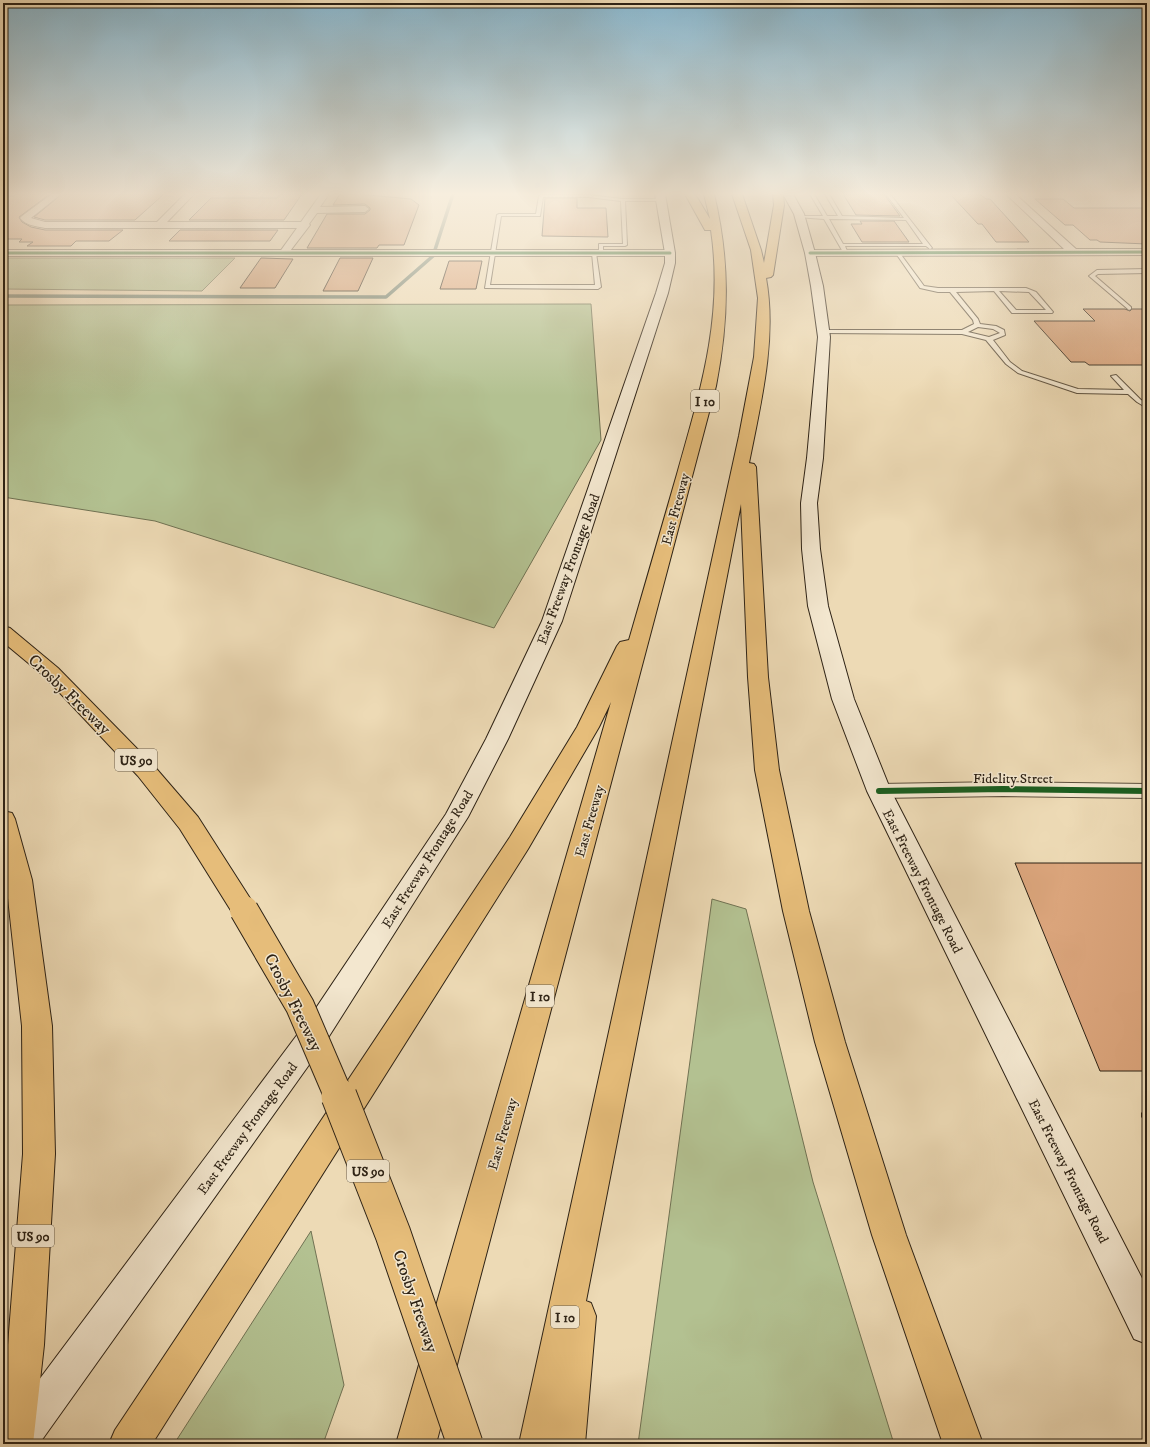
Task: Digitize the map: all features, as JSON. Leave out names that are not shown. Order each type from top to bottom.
[{"type":"highway","name":"East Freeway","points":[[416,1444],[665,548],[714,366],[722,298],[720,262]]},
{"type":"highway","name":"I 10","points":[[539,1444],[746,436],[760,357],[764,298],[758,262]]},
{"type":"highway","points":[[764,298],[769,262]]},
{"type":"highway","points":[[746,436],[758,677],[767,770],[796,910],[830,1042],[889,1236],[963,1444]]},
{"type":"highway","points":[[129,1444],[428,986],[523,836],[592,720],[632,635],[665,548]]},
{"type":"highway","name":"Crosby Freeway","points":[[3,632],[51,672],[146,771],[188,823],[244,910],[300,1006],[337,1092],[393,1234],[465,1444]]},
{"type":"highway","name":"US 90","points":[[3,819],[19,880],[37,1026],[39,1154],[26,1345],[14,1444]]},
{"type":"highway","points":[[565,1444],[592,1189]]},
{"type":"main road","name":"East Freeway Frontage Road","points":[[14,1444],[316,1032],[456,817],[510,711],[552,621],[662,293],[670,262]]},
{"type":"main road","name":"East Freeway Frontage Road","points":[[812,262],[817,286],[823,332],[815,458],[809,503],[811,549],[818,606],[843,699],[878,791],[1147,1326]]},
{"type":"street","name":"Fidelity Street","points":[[878,791],[1003,789],[1147,791]]},
{"type":"lane","points":[[490,262],[487,287],[598,287],[598,262]]},
{"type":"lane","points":[[903,262],[922,287],[938,290],[996,290],[1030,291],[1050,312],[1014,312],[996,290]]},
{"type":"lane","points":[[1129,308],[1092,276],[1097,272],[1147,271]]},
{"type":"lane","points":[[952,290],[976,320],[977,325]]},
{"type":"lane","points":[[823,332],[963,332],[988,338],[1004,334],[1002,331],[994,327],[977,325],[963,332]]},
{"type":"lane","points":[[988,338],[1012,368],[1025,374],[1077,391],[1130,392]]},
{"type":"lane","points":[[1114,376],[1138,401],[1147,406]]},
{"type":"green space","points":[[3,262],[231,262],[202,291],[3,289]]},
{"type":"green space","points":[[591,304],[601,440],[494,628],[155,521],[3,497],[3,305]]},
{"type":"green space","points":[[712,899],[746,909],[813,1182],[894,1444],[638,1444]]},
{"type":"green space","points":[[311,1231],[344,1385],[323,1444],[174,1444]]},
{"type":"building","points":[[259,262],[291,262],[275,288],[240,288]]},
{"type":"building","points":[[338,262],[371,262],[358,291],[323,291]]},
{"type":"building","points":[[449,262],[482,262],[476,289],[440,289]]},
{"type":"building","points":[[1083,309],[1125,309],[1130,311],[1132,309],[1147,309],[1147,365],[1089,365],[1085,362],[1071,362],[1034,321],[1095,321]]},
{"type":"building","points":[[1015,863],[1147,863],[1147,1071],[1100,1071]]},
{"type":"waterway","points":[[3,296],[386,297],[427,262]]},
{"type":"railway","points":[[1141,1115],[1147,1115]]},
{"type":"cycle path","points":[[879,791],[1003,789],[1147,791]]}]
